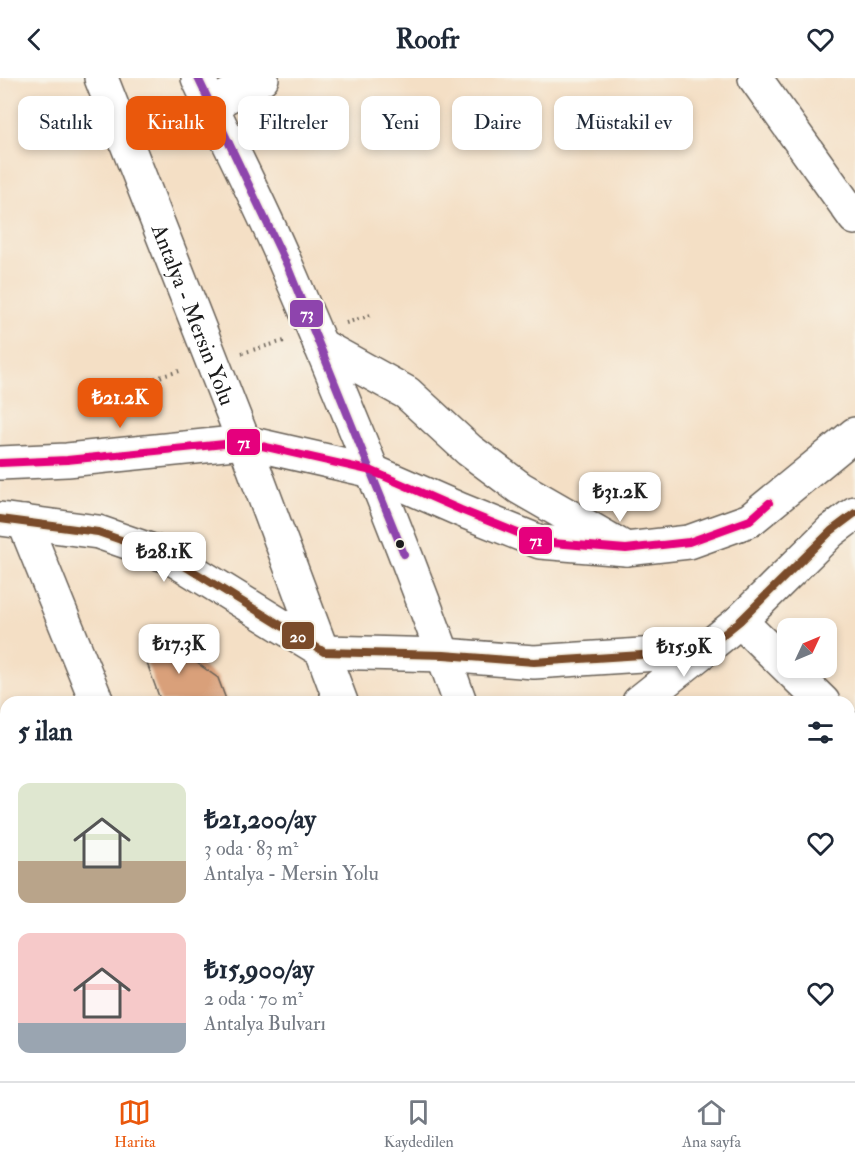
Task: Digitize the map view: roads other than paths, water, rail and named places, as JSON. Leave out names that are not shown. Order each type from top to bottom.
[{"type":"main road","name":"Antalya - Mersin Yolu","points":[[101,78],[244,442],[339,696]]},
{"type":"main road","points":[[262,78],[204,92],[287,265],[372,471],[458,696]]},
{"type":"main road","points":[[755,78],[855,218]]},
{"type":"main road","points":[[317,339],[407,393],[469,450],[520,488],[626,549]]},
{"type":"main road","points":[[0,463],[67,460],[244,442],[372,471],[540,542],[626,549],[689,542],[750,520],[855,434]]},
{"type":"main road","points":[[647,696],[740,621],[831,531],[855,513]]},
{"type":"main road","points":[[12,521],[98,532],[170,557],[324,652],[444,655],[534,662],[703,651]]},
{"type":"main road","points":[[12,521],[94,696]]},
{"type":"main road","points":[[740,621],[817,696]]}]
